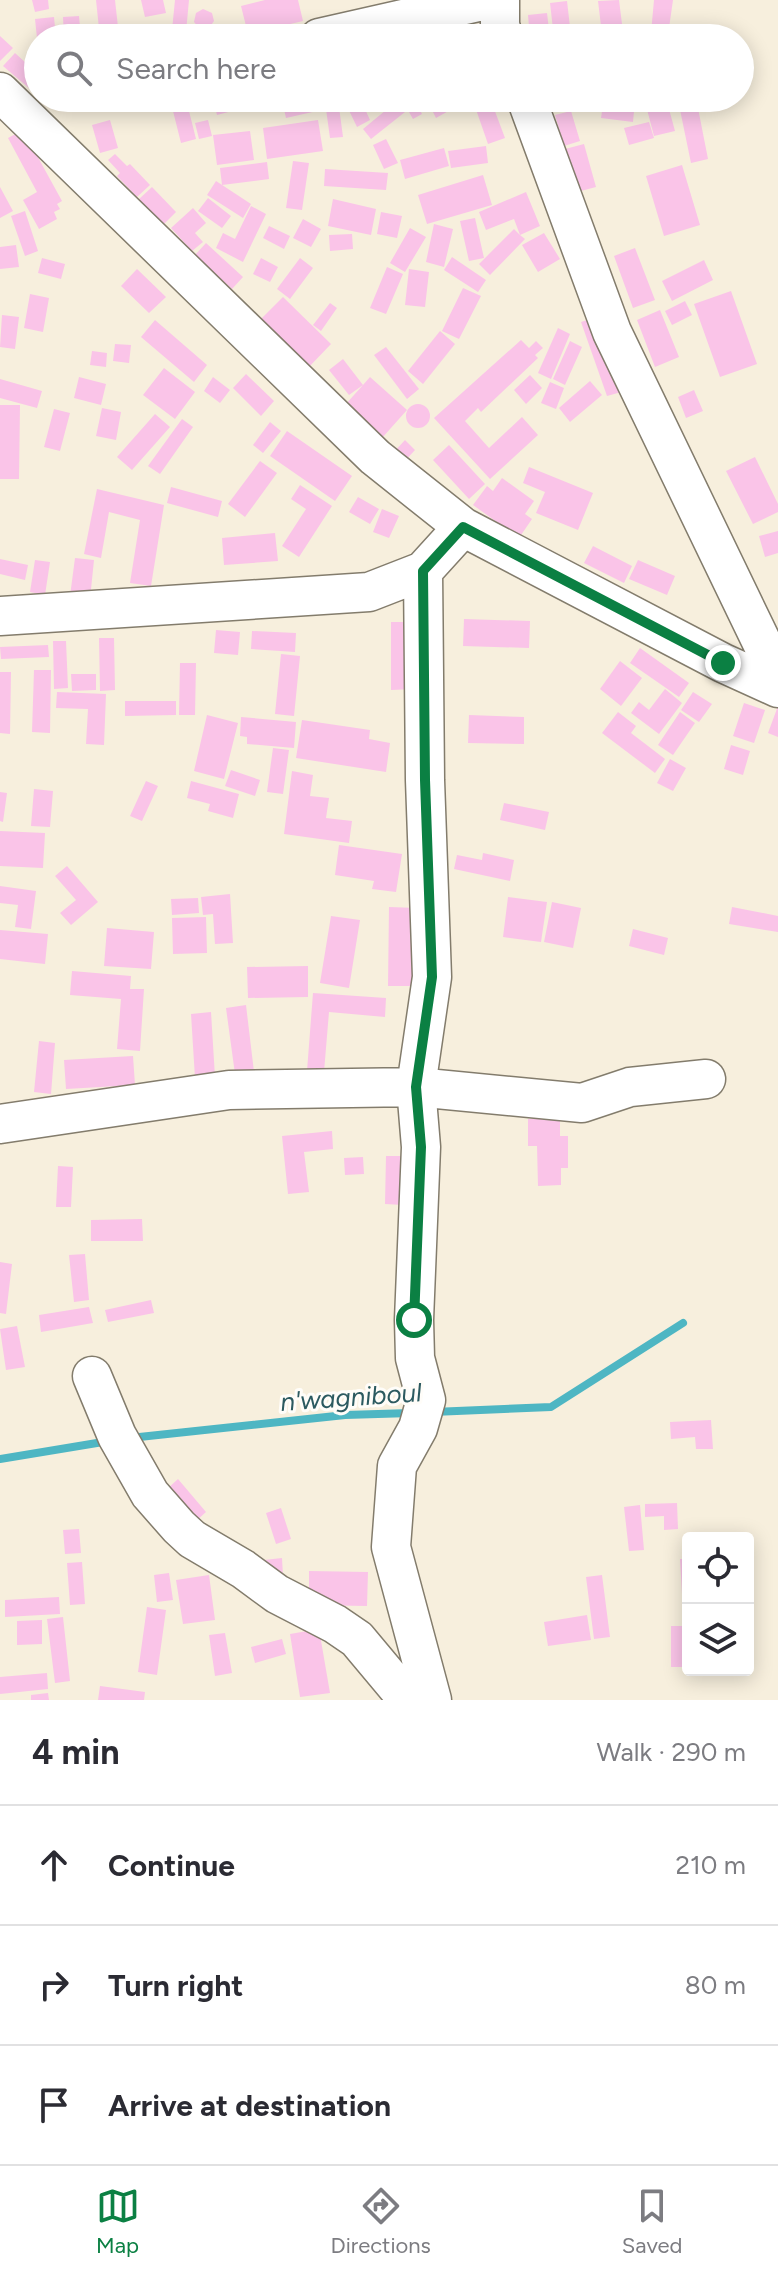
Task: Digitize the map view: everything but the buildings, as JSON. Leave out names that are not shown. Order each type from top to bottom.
[{"type":"street","points":[[381,24],[487,0]]},
{"type":"street","points":[[500,0],[500,24]]},
{"type":"street","points":[[6,103],[375,457],[463,527],[723,663],[778,688]]},
{"type":"street","points":[[531,112],[612,332],[778,676]]},
{"type":"street","points":[[0,616],[369,592],[423,571],[463,527]]},
{"type":"street","points":[[423,571],[425,780],[432,977],[416,1087],[421,1147],[414,1320],[415,1358],[426,1400],[418,1428],[397,1466],[391,1547],[432,1700]]},
{"type":"street","points":[[0,1124],[229,1090],[416,1087],[582,1103],[630,1087],[706,1079]]},
{"type":"street","points":[[92,1376],[117,1436],[150,1494],[179,1527],[192,1539],[243,1569],[277,1594],[357,1639],[408,1700]]},
{"type":"waterway","name":"n'wagniboul","points":[[433,1412],[551,1407],[683,1323]]},
{"type":"waterway","name":"n'wagniboul","points":[[130,1438],[345,1415],[411,1413]]},
{"type":"waterway","name":"n'wagniboul","points":[[0,1459],[109,1441]]},
{"type":"route","points":[[414,1320],[421,1147],[416,1087],[432,977],[425,780],[423,571],[463,527],[723,663]]}]
